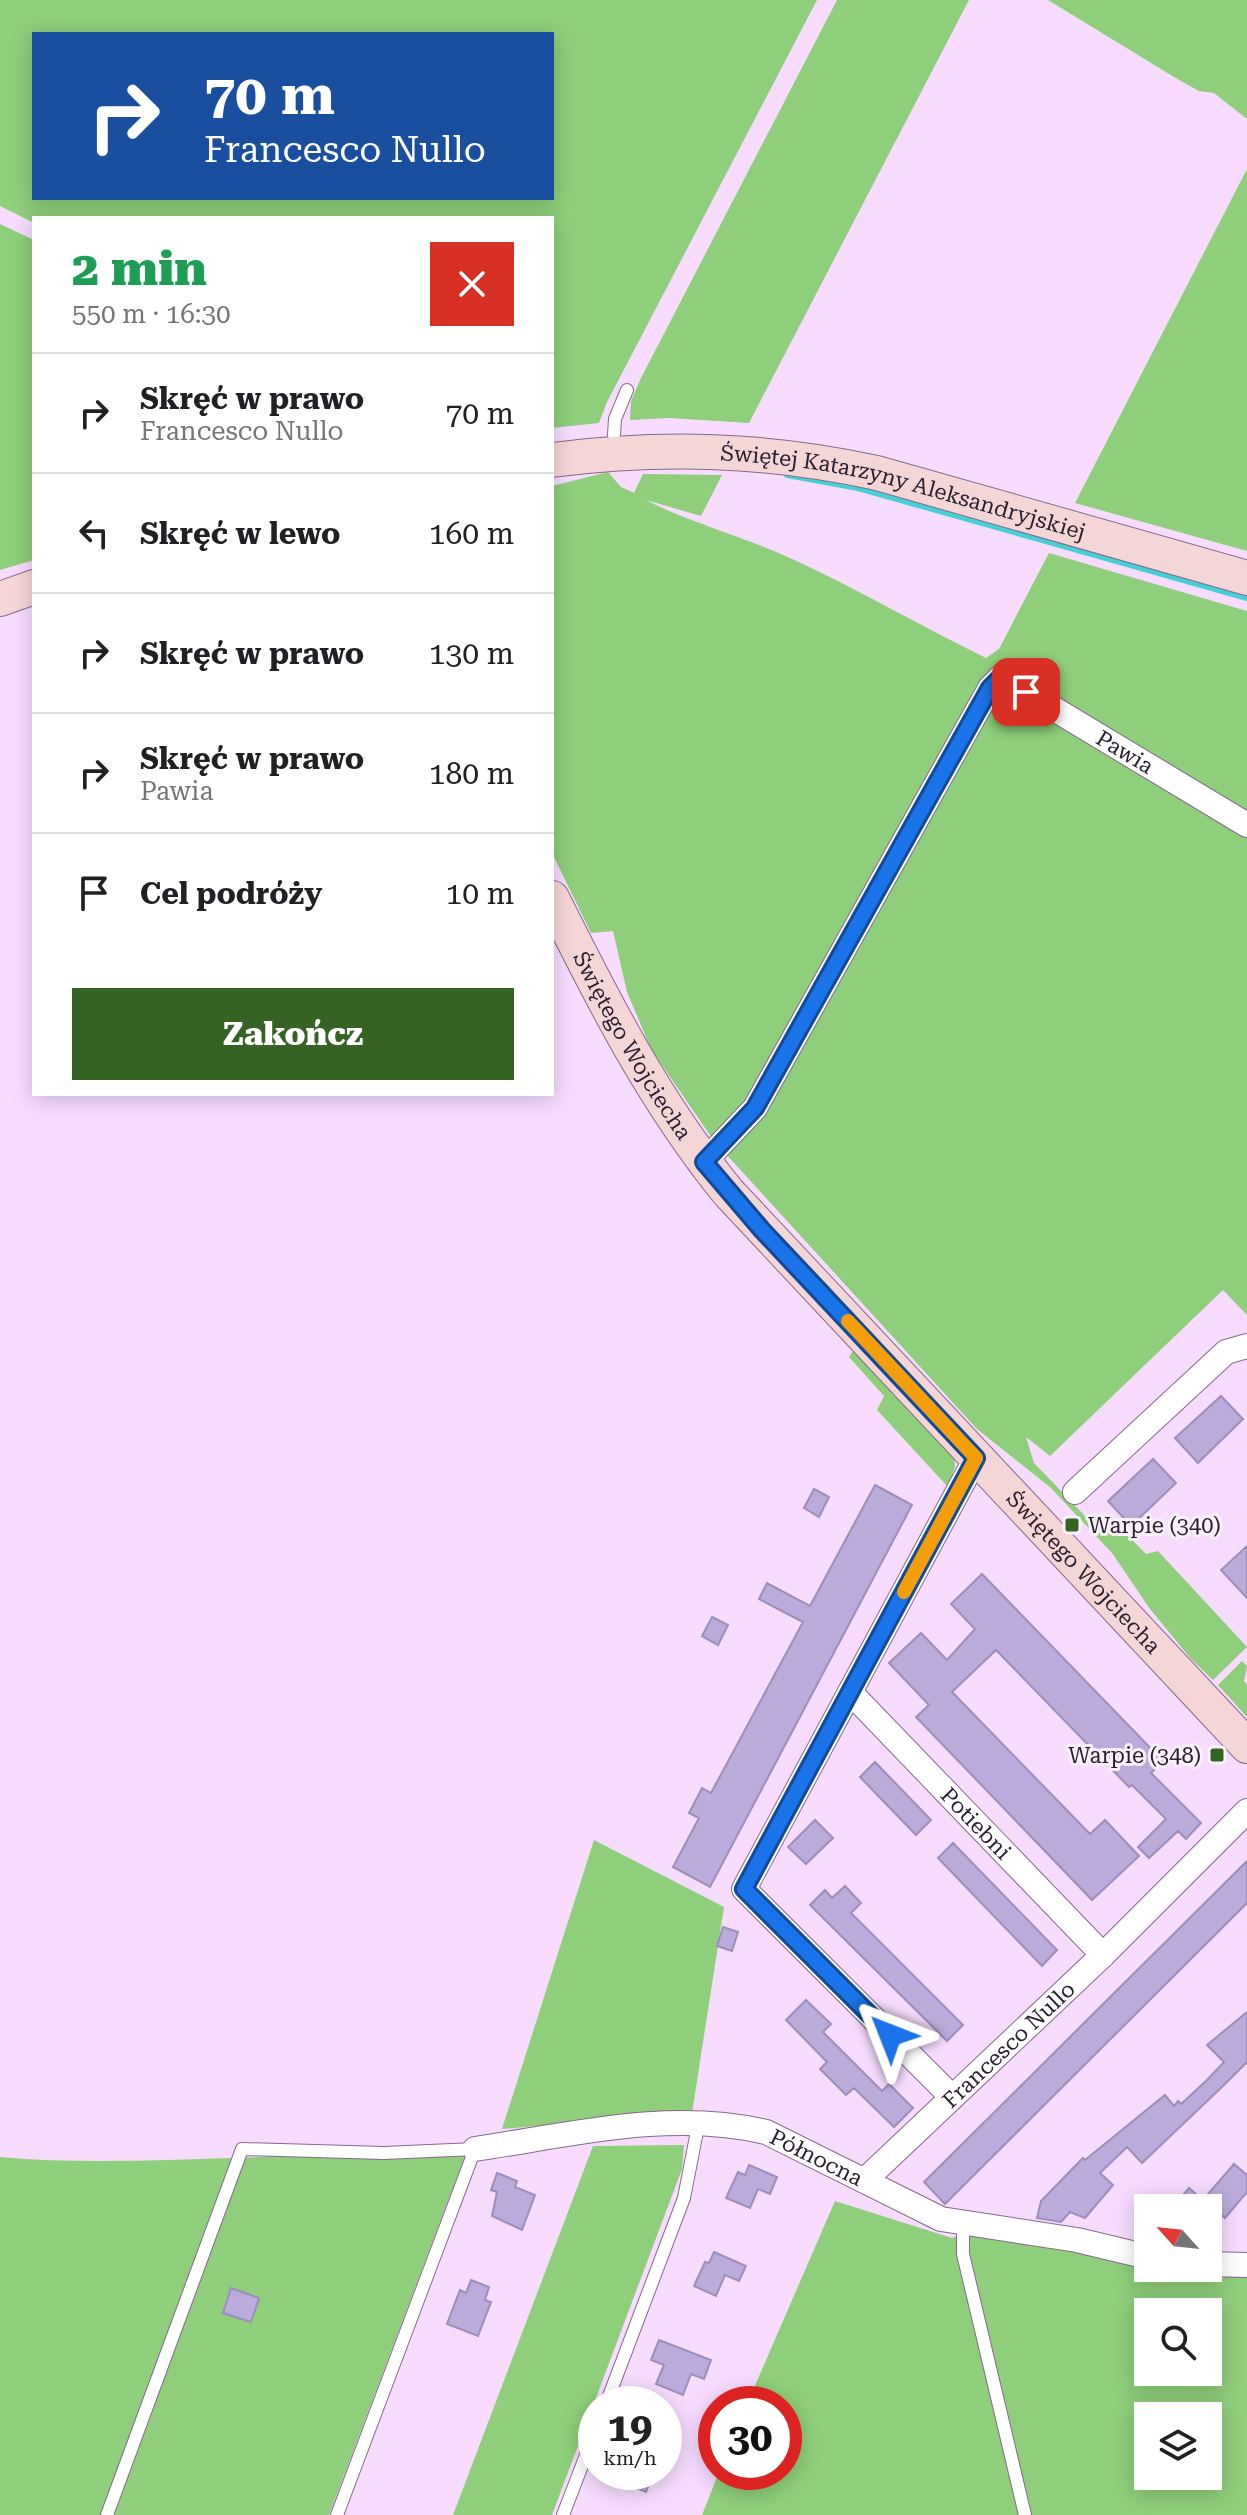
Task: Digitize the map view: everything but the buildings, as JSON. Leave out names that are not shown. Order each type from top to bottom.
[{"type":"street","name":"Świętej Katarzyny Aleksandryjskiej","points":[[554,460],[671,449],[728,450],[815,460],[877,473],[1247,578]]},
{"type":"street","name":"Pawia","points":[[704,1162],[755,1108],[990,688],[1001,677],[1247,825]]},
{"type":"street","name":"Świętego Wojciecha","points":[[554,902],[628,1048],[659,1100],[704,1162],[762,1230],[1247,1746]]},
{"type":"street","points":[[1075,1492],[1226,1352],[1247,1346]]},
{"type":"street","name":"Francesco Nullo","points":[[976,1458],[744,1889],[952,2097],[1103,1955],[1247,1811]]},
{"type":"street","name":"Potiebni","points":[[850,1692],[1103,1955]]},
{"type":"street","points":[[866,2179],[952,2097]]},
{"type":"street","name":"Północna","points":[[475,2149],[685,2120],[699,2121],[766,2132],[866,2179],[941,2219],[1077,2240],[1134,2254]]},
{"type":"street","points":[[1222,2264],[1247,2265]]},
{"type":"lane","points":[[614,435],[615,419],[627,390]]},
{"type":"lane","points":[[613,2386],[684,2198],[699,2121]]},
{"type":"lane","points":[[107,2515],[242,2149],[384,2153],[475,2149],[337,2515]]},
{"type":"lane","points":[[963,2234],[963,2254],[1025,2515]]},
{"type":"lane","points":[[563,2515],[578,2476]]},
{"type":"green space","points":[[0,0],[817,0],[607,402],[599,423],[554,428],[554,216],[32,216],[32,222],[0,206]]},
{"type":"green space","points":[[837,0],[969,0],[749,423],[669,418],[630,420],[631,401],[641,378]]},
{"type":"green space","points":[[1048,0],[1247,0],[1247,119],[1214,93],[1199,91],[1174,77]]},
{"type":"green space","points":[[1247,169],[1247,551],[1075,503]]},
{"type":"green space","points":[[0,224],[32,239],[32,561],[0,570]]},
{"type":"green space","points":[[608,472],[621,487],[634,493],[643,474],[722,475],[701,516],[646,500],[785,556],[986,658],[999,649],[1049,553],[1247,611],[1247,1315],[1223,1290],[1050,1456],[1026,1437],[1034,1463],[1086,1517],[1110,1517],[1146,1554],[1158,1551],[1247,1647],[1213,1680],[1191,1659],[1150,1609],[1112,1553],[1051,1488],[977,1429],[714,1141],[651,1049],[627,992],[613,931],[591,933],[554,857],[554,486]]},
{"type":"green space","points":[[855,1348],[954,1452],[955,1466],[948,1487],[877,1410],[884,1396],[849,1357]]},
{"type":"green space","points":[[1242,1661],[1247,1666],[1244,1681],[1247,1685],[1247,1717],[1218,1685]]},
{"type":"green space","points":[[594,1840],[724,1907],[692,2113],[502,2129]]},
{"type":"green space","points":[[684,2145],[682,2169],[600,2386],[578,2386],[578,2446],[552,2515],[453,2515],[593,2146]]},
{"type":"green space","points":[[288,2156],[465,2156],[329,2515],[0,2515],[0,2157],[99,2161]]},
{"type":"green space","points":[[835,2201],[952,2238],[963,2234],[1072,2246],[1134,2264],[1134,2282],[1222,2282],[1222,2272],[1247,2273],[1247,2515],[702,2515],[712,2490],[802,2490],[802,2386],[755,2386]]},
{"type":"waterway","points":[[787,475],[858,488],[1247,598]]},
{"type":"slow traffic","points":[[848,1321],[976,1458],[904,1592]]},
{"type":"place","name":"Warpie (340)","points":[[1072,1525]]},
{"type":"place","name":"Warpie (348)","points":[[1217,1755]]},
{"type":"route","points":[[890,2035],[744,1889],[976,1458],[762,1230],[704,1162],[755,1108],[990,688],[1001,677],[1026,692]]}]
